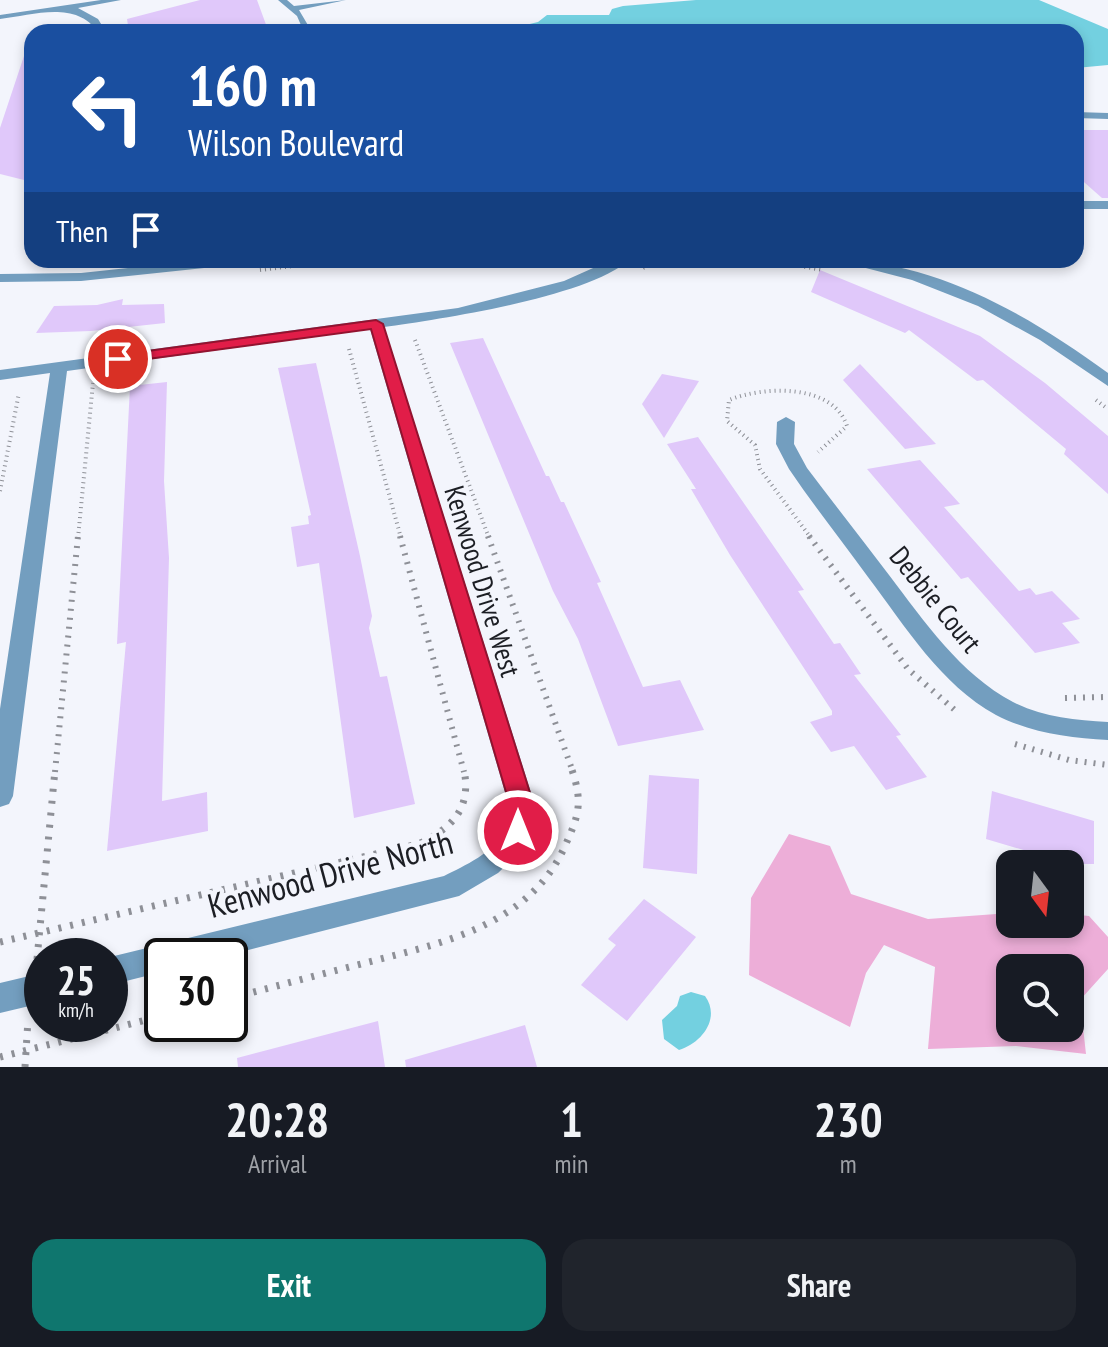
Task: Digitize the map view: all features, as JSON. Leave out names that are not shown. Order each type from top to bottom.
[{"type":"street","points":[[0,17],[117,0]]},
{"type":"street","points":[[282,0],[295,8],[304,24]]},
{"type":"street","points":[[295,8],[342,0]]},
{"type":"street","points":[[72,8],[97,24]]},
{"type":"street","points":[[1084,115],[1108,116]]},
{"type":"street","points":[[1084,205],[1108,205]]},
{"type":"street","points":[[0,278],[81,277],[166,268]]},
{"type":"street","points":[[0,375],[376,324],[526,297],[569,284],[604,268]]},
{"type":"street","points":[[877,268],[917,277],[1016,316],[1108,381]]},
{"type":"street","name":"Kenwood Drive West","points":[[376,324],[520,799],[518,831],[502,851]]},
{"type":"street","points":[[0,796],[59,367]]},
{"type":"street","name":"Debbie Court","points":[[786,422],[785,444],[798,469],[943,661],[973,689],[1013,712],[1043,723],[1108,731]]},
{"type":"street","name":"Kenwood Drive North","points":[[243,938],[449,887],[473,876],[502,851]]},
{"type":"street","points":[[0,998],[24,992]]},
{"type":"path","points":[[811,268],[828,271]]},
{"type":"path","points":[[248,993],[454,940],[492,923],[521,902],[556,866],[580,812],[577,785],[554,714],[413,335]]},
{"type":"path","points":[[0,942],[404,849],[447,831],[467,804],[465,774],[348,344]]},
{"type":"path","points":[[39,938],[93,378]]},
{"type":"path","points":[[0,491],[20,389]]},
{"type":"path","points":[[1085,391],[1108,409]]},
{"type":"path","points":[[0,1057],[144,1021]]},
{"type":"path","points":[[25,1067],[28,1042]]},
{"type":"shaded area","points":[[789,834],[830,846],[851,894],[928,919],[996,914],[996,938],[1084,938],[1084,915],[1089,916],[1108,937],[1108,969],[1084,996],[1084,954],[996,954],[996,1042],[1084,1042],[1084,1036],[1086,1054],[1016,1046],[928,1049],[935,967],[884,945],[866,973],[850,1027],[749,975],[751,898]]},
{"type":"water","points":[[696,0],[1039,0],[1108,29],[1108,65],[1084,67],[1084,24],[530,24],[547,15],[609,15],[612,9]]},
{"type":"water","points":[[691,992],[705,996],[711,1013],[710,1021],[702,1036],[679,1050],[664,1039],[662,1020],[677,1006],[680,996]]},
{"type":"building","points":[[200,0],[257,0],[266,24],[128,24],[127,19]]},
{"type":"building","points":[[24,56],[24,180],[0,174],[0,128]]},
{"type":"building","points":[[1084,130],[1108,130],[1108,198],[1102,198],[1084,182]]},
{"type":"building","points":[[820,270],[980,336],[1045,383],[1108,436],[1108,494],[1064,454],[1066,449],[983,380],[977,381],[909,330],[905,333],[811,292]]},
{"type":"building","points":[[123,299],[122,305],[164,304],[165,323],[36,333],[54,306],[97,305]]},
{"type":"building","points":[[483,338],[546,476],[549,476],[561,502],[564,502],[601,582],[597,583],[643,687],[680,680],[704,730],[618,746],[578,639],[553,591],[450,343]]},
{"type":"building","points":[[316,363],[360,556],[372,616],[369,628],[380,677],[387,676],[415,804],[354,818],[319,563],[297,567],[291,527],[309,524],[308,516],[311,515],[278,368]]},
{"type":"building","points":[[860,364],[936,444],[905,449],[843,380]]},
{"type":"building","points":[[662,374],[699,381],[664,438],[642,404]]},
{"type":"building","points":[[167,382],[164,481],[169,558],[162,801],[207,792],[208,831],[107,851],[126,642],[117,644],[130,386]]},
{"type":"building","points":[[698,437],[804,590],[798,591],[834,644],[840,643],[861,674],[854,675],[901,735],[896,736],[927,777],[886,790],[854,746],[831,752],[810,722],[832,715],[832,711],[730,555],[691,489],[696,489],[667,444]]},
{"type":"building","points":[[920,460],[960,504],[944,507],[1019,591],[1030,588],[1036,595],[1052,591],[1080,619],[1062,623],[1080,643],[1035,653],[968,577],[961,579],[867,469]]},
{"type":"building","points":[[649,775],[699,779],[697,874],[643,868]]},
{"type":"building","points":[[992,791],[1094,821],[1094,864],[1084,864],[1084,850],[1023,850],[986,839]]},
{"type":"building","points":[[644,899],[696,937],[627,1021],[581,985],[616,945],[608,939]]},
{"type":"building","points":[[378,1021],[385,1067],[238,1067],[237,1058]]},
{"type":"building","points":[[525,1025],[537,1067],[406,1067],[405,1060]]},
{"type":"route","points":[[118,359],[376,324],[520,799],[518,831]]}]
